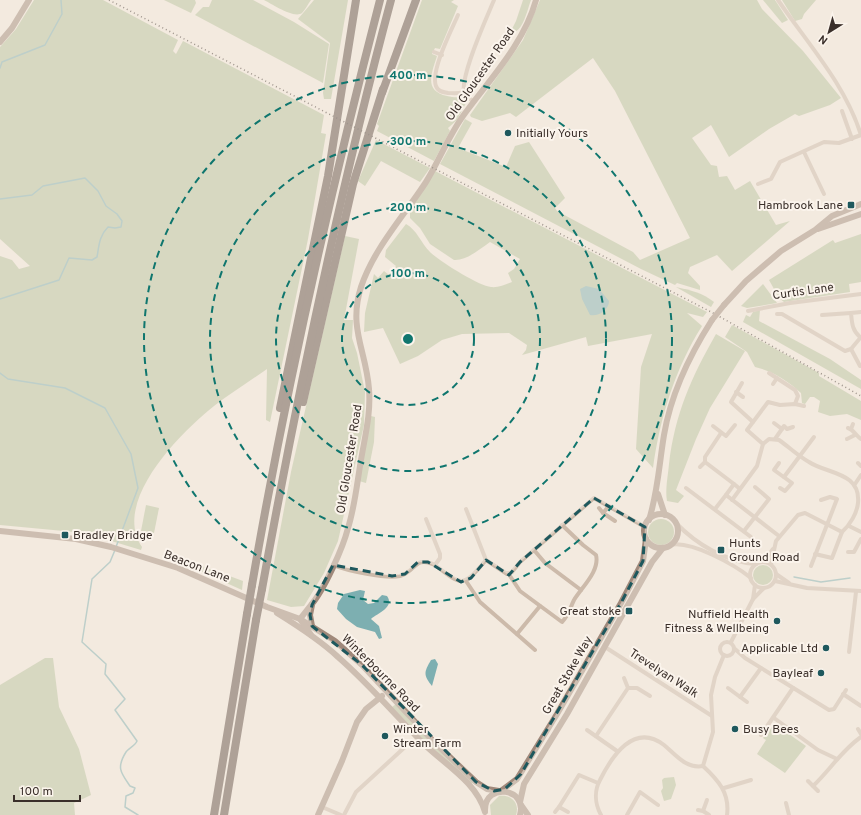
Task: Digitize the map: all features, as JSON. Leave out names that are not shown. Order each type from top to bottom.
[{"type":"highway","points":[[263,521],[265,489],[287,371],[328,176],[356,0]]},
{"type":"highway","points":[[214,815],[246,614],[263,521],[333,186],[380,0]]},
{"type":"highway","points":[[224,815],[256,620],[281,482],[329,251],[361,113],[391,0]]},
{"type":"highway","points":[[329,251],[360,153],[416,0]]},
{"type":"highway","points":[[281,482],[292,451],[353,184],[384,89]]},
{"type":"main road","points":[[0,42],[12,28],[29,0]]},
{"type":"main road","name":"Old Gloucester Road","points":[[300,619],[312,605],[333,565],[344,541],[350,520],[369,419],[368,381],[356,325],[356,306],[369,267],[426,181],[453,132],[527,25],[536,0]]},
{"type":"main road","points":[[649,520],[656,515],[665,515],[676,523],[678,531],[676,537],[670,545],[663,548],[654,546],[646,539],[645,527],[649,520],[658,490],[664,435],[672,400],[687,364],[712,320],[724,304],[746,281],[769,261],[815,230],[832,216],[861,204]]},
{"type":"main road","points":[[815,230],[861,214]]},
{"type":"main road","points":[[658,490],[665,515]]},
{"type":"main road","name":"Beacon Lane","points":[[2,532],[76,539],[122,550],[178,568],[267,607]]},
{"type":"main road","name":"Great Stoke Way","points":[[500,791],[512,784],[521,774],[557,714],[621,603],[643,561],[646,539]]},
{"type":"main road","name":"Great Stoke Way","points":[[520,802],[524,784],[567,714],[652,562],[663,548]]},
{"type":"main road","name":"Old Gloucester Road","points":[[312,605],[310,615],[312,626]]},
{"type":"main road","name":"Winterbourne Road","points":[[267,607],[300,619],[335,641],[362,665],[432,741],[476,782],[487,789],[500,791]]},
{"type":"main road","name":"Winterbourne Road","points":[[267,607],[311,635],[337,655],[426,745],[476,792],[486,814]]},
{"type":"main road","points":[[300,619],[311,635]]},
{"type":"main road","points":[[318,815],[342,761],[357,722],[366,709],[386,692]]},
{"type":"main road","points":[[486,814],[485,806],[490,796],[500,791],[512,793],[528,815]]},
{"type":"main road","points":[[520,802],[520,815]]},
{"type":"street","points":[[474,102],[463,92],[463,85],[468,64],[494,0]]},
{"type":"street","points":[[758,184],[771,179],[780,162],[824,142],[839,143],[861,135],[847,100],[836,80],[778,0]]},
{"type":"street","points":[[458,15],[435,75],[436,88],[443,92],[463,92]]},
{"type":"street","points":[[434,52],[442,55]]},
{"type":"street","points":[[842,111],[852,139]]},
{"type":"street","points":[[804,152],[824,194]]},
{"type":"street","name":"Curtis Lane","points":[[748,310],[861,294]]},
{"type":"street","points":[[822,315],[861,312]]},
{"type":"street","points":[[777,314],[782,314],[845,351],[851,349],[861,337],[852,327],[851,313]]},
{"type":"street","points":[[851,349],[860,366]]},
{"type":"street","points":[[770,373],[797,393],[798,396],[795,404]]},
{"type":"street","points":[[773,384],[776,378]]},
{"type":"street","points":[[742,383],[731,400],[732,404],[753,422]]},
{"type":"street","points":[[736,392],[743,397]]},
{"type":"street","points":[[763,444],[748,432],[753,422],[769,401],[780,405],[795,404],[804,406]]},
{"type":"street","points":[[774,423],[782,429]]},
{"type":"street","points":[[713,426],[726,436],[735,424]]},
{"type":"street","points":[[854,424],[849,428],[861,439]]},
{"type":"street","points":[[775,439],[784,426],[787,429],[793,427]]},
{"type":"street","points":[[721,433],[705,457],[706,463],[740,489]]},
{"type":"street","points":[[847,439],[855,435]]},
{"type":"street","points":[[784,477],[814,437]]},
{"type":"street","points":[[732,500],[757,466],[763,444],[769,439],[779,440],[809,463],[837,473],[856,484],[860,496],[857,510],[849,526],[842,532],[832,558],[816,554]]},
{"type":"street","points":[[700,467],[706,463]]},
{"type":"street","points":[[779,463],[774,470],[792,483],[785,491],[780,488]]},
{"type":"street","points":[[856,484],[861,475]]},
{"type":"street","points":[[715,509],[734,484]]},
{"type":"street","points":[[686,488],[751,536]]},
{"type":"street","points":[[744,531],[769,499],[755,488]]},
{"type":"street","points":[[726,495],[779,536]]},
{"type":"street","points":[[812,566],[837,499],[830,497],[821,500]]},
{"type":"street","points":[[508,573],[512,572],[551,534],[594,498],[645,527]]},
{"type":"street","points":[[603,513],[609,506]]},
{"type":"street","points":[[599,508],[603,513],[616,521]]},
{"type":"street","points":[[466,509],[486,560],[496,568],[508,573],[520,591],[562,622],[595,568],[598,560],[596,555],[562,525]]},
{"type":"street","points":[[789,583],[776,574],[771,564],[774,549],[779,536],[798,515],[805,514],[842,532]]},
{"type":"street","points":[[426,519],[440,554],[440,558],[435,565]]},
{"type":"street","points":[[676,523],[685,533],[705,547],[737,561],[756,564],[764,562],[771,564]]},
{"type":"street","points":[[849,526],[861,532]]},
{"type":"street","points":[[848,552],[854,552],[861,539]]},
{"type":"street","points":[[670,545],[688,545],[734,566],[751,578],[755,585],[753,599]]},
{"type":"street","points":[[764,562],[774,549]]},
{"type":"street","points":[[534,550],[545,563],[581,590]]},
{"type":"street","points":[[333,565],[358,572],[392,576],[405,574],[418,562],[428,562],[435,565],[456,581],[466,581],[471,578],[486,560]]},
{"type":"street","points":[[751,578],[751,570],[756,564]]},
{"type":"street","points":[[731,642],[753,599],[764,588],[775,581],[776,574]]},
{"type":"street","points":[[466,581],[480,602],[535,650]]},
{"type":"street","points":[[775,581],[807,588],[856,592],[861,591]]},
{"type":"street","points":[[755,585],[764,588]]},
{"type":"street","points":[[849,652],[856,592]]},
{"type":"street","points":[[517,634],[540,606]]},
{"type":"street","points":[[724,656],[721,652],[720,646],[725,642],[731,642]]},
{"type":"street","points":[[731,642],[735,649],[745,658],[829,710],[834,709],[846,690]]},
{"type":"street","name":"Trevelyan Walk","points":[[605,647],[712,716]]},
{"type":"street","points":[[732,654],[735,649]]},
{"type":"street","points":[[724,656],[732,654],[745,658]]},
{"type":"street","points":[[703,766],[713,732],[711,695],[715,677],[724,656]]},
{"type":"street","points":[[740,697],[761,668]]},
{"type":"street","points":[[624,678],[628,688]]},
{"type":"street","points":[[628,688],[637,688],[650,696]]},
{"type":"street","points":[[596,736],[628,688]]},
{"type":"street","points":[[728,688],[747,702]]},
{"type":"street","points":[[761,735],[793,688]]},
{"type":"street","points":[[843,694],[861,706]]},
{"type":"street","points":[[774,718],[818,750],[837,759]]},
{"type":"street","points":[[858,729],[861,734]]},
{"type":"street","points":[[587,730],[617,751]]},
{"type":"street","points":[[813,786],[826,774],[848,746],[861,737]]},
{"type":"street","points":[[602,815],[597,807],[596,794],[598,783],[617,751],[624,744],[641,738],[652,739],[663,744],[685,763],[696,767],[703,766]]},
{"type":"street","points":[[344,815],[356,792],[405,747]]},
{"type":"street","points":[[703,766],[724,788],[729,815]]},
{"type":"street","points":[[555,812],[580,775],[598,783]]},
{"type":"street","points":[[724,788],[751,780]]},
{"type":"street","points":[[808,781],[818,791]]},
{"type":"street","points":[[627,815],[640,792],[658,806]]},
{"type":"street","points":[[703,811],[707,800]]},
{"type":"street","points":[[786,804],[789,815]]},
{"type":"street","points":[[322,807],[341,815]]},
{"type":"street","points":[[559,807],[568,812]]},
{"type":"street","points":[[698,810],[709,815]]},
{"type":"highlighted area","points":[[594,498],[645,527],[643,561],[621,603],[521,774],[505,789],[494,791],[476,782],[362,665],[312,626],[310,615],[312,605],[333,565],[392,576],[405,574],[418,562],[428,562],[461,582],[471,578],[486,560],[509,575],[520,562]]},
{"type":"green space","points":[[34,0],[103,0],[178,40],[173,51],[176,54],[183,41],[324,115],[321,133],[326,134],[308,239],[270,422],[266,420],[267,369],[220,401],[200,418],[184,433],[154,469],[142,489],[136,510],[135,529],[142,547],[141,550],[85,533],[0,525],[0,256],[12,260],[19,269],[30,266],[0,239],[0,47],[16,29]]},
{"type":"green space","points":[[164,0],[195,0],[196,3],[191,13]]},
{"type":"green space","points":[[212,0],[253,0],[294,22],[329,44],[323,83],[195,15],[203,7],[209,7]]},
{"type":"green space","points":[[264,0],[311,0],[302,13],[294,14],[289,13]]},
{"type":"green space","points":[[314,0],[348,0],[331,99],[324,99],[323,93],[330,43],[298,19]]},
{"type":"green space","points":[[422,0],[454,0],[451,2],[458,6],[440,49],[435,48],[432,54],[437,56],[432,71],[431,83],[437,92],[443,95],[462,98],[467,101],[457,120],[448,128],[450,131],[434,161],[377,131],[379,126],[377,124]]},
{"type":"green space","points":[[523,0],[531,0],[524,20],[520,28],[511,38],[507,39],[516,21]]},
{"type":"green space","points":[[540,0],[757,0],[762,9],[803,51],[841,98],[830,105],[799,116],[795,114],[769,129],[729,157],[711,125],[692,138],[711,165],[717,166],[719,177],[727,176],[735,190],[750,181],[776,225],[790,221],[732,271],[717,255],[690,267],[688,273],[700,286],[700,290],[677,283],[675,285],[641,269],[440,164],[465,119],[472,123],[458,148],[506,167],[515,146],[529,142],[565,198],[555,208],[557,211],[633,252],[640,260],[690,238],[615,91],[593,58],[516,117],[510,113],[482,121],[471,117],[470,115],[523,40]]},
{"type":"green space","points":[[763,0],[775,0],[788,20],[782,23]]},
{"type":"green space","points":[[782,0],[816,0],[804,14],[802,19],[795,21]]},
{"type":"green space","points":[[376,140],[430,168],[420,182],[381,161],[365,186],[358,181]]},
{"type":"green space","points":[[435,171],[707,312],[703,317],[687,313],[702,326],[692,342],[676,376],[664,412],[653,468],[636,449],[641,367],[652,334],[588,346],[586,337],[522,355],[526,350],[527,345],[509,333],[462,334],[442,340],[418,356],[400,364],[383,328],[364,332],[365,313],[374,274],[378,278],[384,271],[389,275],[396,266],[385,257],[386,250],[406,224],[416,233],[430,252],[450,267],[469,278],[485,286],[491,287],[512,282],[508,273],[514,269],[520,259],[490,242],[468,257],[454,260],[430,244],[420,228],[410,218],[410,210]]},
{"type":"green space","points":[[861,234],[861,282],[849,284],[850,292],[784,302],[779,298],[769,280],[833,240],[835,243]]},
{"type":"green space","points":[[345,236],[359,239],[344,320],[353,320],[352,338],[357,353],[365,392],[364,425],[338,541],[324,573],[304,606],[291,607],[267,600],[291,472]]},
{"type":"green space","points":[[763,284],[777,303],[747,308],[741,306]]},
{"type":"green space","points":[[676,287],[701,294],[714,302],[711,307]]},
{"type":"green space","points":[[760,310],[759,321],[830,359],[861,380],[861,389],[743,322],[746,315],[750,317],[753,312]]},
{"type":"green space","points":[[732,325],[819,373],[819,376],[861,401],[861,420],[847,414],[830,416],[818,412],[820,401],[814,397],[810,397],[805,404],[802,403],[801,393],[774,374],[755,367],[747,352],[725,337]]},
{"type":"green space","points":[[716,334],[745,351],[710,408],[696,439],[676,490],[684,496],[678,503],[667,501],[666,487],[675,429],[685,397]]},
{"type":"green space","points":[[371,416],[375,417],[374,442],[366,483],[359,481]]},
{"type":"green space","points":[[146,505],[159,508],[154,533],[141,531]]},
{"type":"green space","points":[[661,519],[670,523],[674,532],[670,541],[661,545],[652,541],[648,532],[652,523]]},
{"type":"green space","points":[[162,554],[194,563],[243,581],[242,590]]},
{"type":"green space","points":[[763,565],[770,568],[773,575],[770,582],[763,585],[756,582],[753,575],[756,568]]},
{"type":"green space","points":[[45,658],[53,658],[59,707],[79,749],[91,795],[74,803],[75,815],[0,815],[0,685]]},
{"type":"green space","points":[[396,704],[473,782],[472,784],[424,740],[392,707]]},
{"type":"green space","points":[[776,725],[806,746],[785,773],[757,754],[766,740],[763,738],[772,727]]},
{"type":"green space","points":[[674,777],[676,785],[671,799],[664,801],[661,791],[663,788],[662,780],[664,778]]},
{"type":"green space","points":[[499,796],[507,796],[514,800],[517,807],[516,815],[491,815],[490,805]]},
{"type":"water","points":[[586,286],[599,289],[609,301],[609,304],[605,310],[600,314],[590,315],[582,299],[580,289]]},
{"type":"water","points":[[360,590],[365,591],[363,600],[368,604],[374,603],[382,595],[387,596],[389,600],[387,607],[371,619],[379,626],[382,638],[379,639],[375,632],[357,627],[346,619],[337,609],[338,603],[344,594]]},
{"type":"water","points":[[435,659],[438,664],[432,686],[427,679],[426,671],[431,660]]},
{"type":"waterway","points":[[0,68],[2,62],[45,45],[62,14],[61,0]]},
{"type":"waterway","points":[[0,199],[32,195],[43,186],[85,178],[98,191],[106,206],[117,214],[122,221],[121,227],[108,227],[105,230],[100,241],[97,257],[92,260],[69,258],[59,280],[0,299]]},
{"type":"waterway","points":[[0,373],[8,379],[65,388],[105,408],[131,454],[138,488],[116,547]]},
{"type":"waterway","points":[[115,550],[110,562],[92,579],[82,642],[106,664],[105,674],[125,699],[115,710],[137,741],[126,752],[120,766],[122,774],[130,786],[135,788],[133,793],[126,796],[125,807],[138,815]]},
{"type":"waterway","points":[[794,577],[821,582],[850,578]]},
{"type":"railway","points":[[109,0],[713,313],[861,396]]},
{"type":"place","name":"Initially Yours","points":[[508,133]]},
{"type":"place","name":"Hambrook Lane","points":[[851,205]]},
{"type":"place","name":"Bradley Bridge","points":[[65,535]]},
{"type":"place","name":"Hunts Ground Road","points":[[721,550]]},
{"type":"place","name":"Great stoke","points":[[629,611]]},
{"type":"place","name":"Nuffield Health Fitness & Wellbeing","points":[[777,621]]},
{"type":"place","name":"Applicable Ltd","points":[[826,648]]},
{"type":"place","name":"Bayleaf","points":[[821,673]]},
{"type":"place","name":"Busy Bees","points":[[735,729]]},
{"type":"place","name":"Winter Stream Farm","points":[[385,736]]}]
